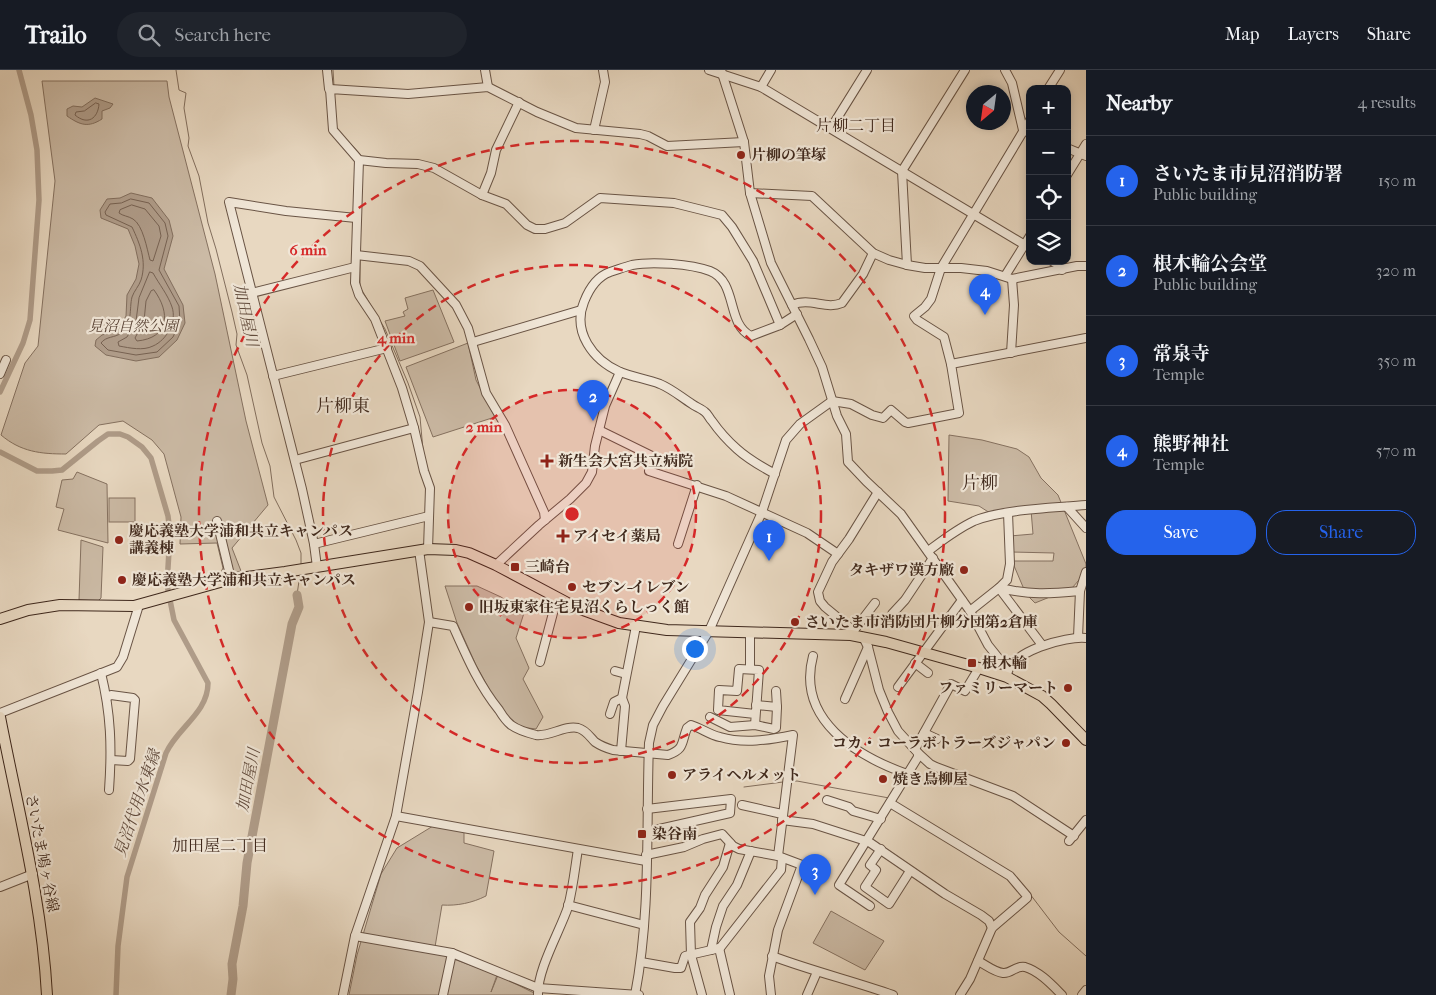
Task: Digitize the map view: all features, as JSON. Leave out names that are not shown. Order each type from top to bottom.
[{"type":"main road","points":[[0,619],[28,610],[60,605],[139,606],[208,584],[231,579],[424,549],[456,550],[469,553],[496,565],[557,598],[604,618],[636,626],[667,630],[853,633],[979,668],[1007,673],[1052,704],[1085,738]]},
{"type":"main road","name":"さいたま鳩ヶ谷線","points":[[0,715],[33,874],[41,926],[47,995]]},
{"type":"street","points":[[327,70],[329,89]]},
{"type":"street","points":[[485,70],[488,87]]},
{"type":"street","points":[[594,130],[605,82],[603,70]]},
{"type":"street","points":[[709,70],[721,72],[761,87],[1026,246]]},
{"type":"street","points":[[761,87],[771,70]]},
{"type":"street","points":[[831,128],[867,70]]},
{"type":"street","points":[[907,265],[902,171],[964,70]]},
{"type":"street","points":[[1005,70],[1012,83],[1026,130]]},
{"type":"street","points":[[1051,85],[1060,70]]},
{"type":"street","points":[[721,72],[744,142],[750,193],[771,264],[822,367],[836,416],[846,434],[848,462],[866,482],[901,514],[970,611],[988,646],[1007,673],[1018,659],[1042,645],[1082,638],[1080,591],[1086,572]]},
{"type":"street","points":[[342,995],[355,936],[396,816],[430,622],[424,549],[430,516],[430,488],[402,388],[375,319],[359,295],[355,283],[358,160],[333,130],[330,89],[408,94],[488,87],[576,128],[640,134],[667,146],[744,142]]},
{"type":"street","points":[[482,195],[491,173],[496,150],[519,102]]},
{"type":"street","points":[[355,936],[452,953],[538,992],[637,995],[644,925],[648,754],[651,733],[657,716],[709,631],[762,512],[782,447],[789,435],[800,424],[832,401],[851,404],[872,415],[883,418],[891,410],[904,422],[908,423],[959,413],[951,364],[944,337],[917,320],[914,316],[931,299],[941,268],[973,214],[1026,134]]},
{"type":"street","points":[[1071,170],[1083,155],[1086,144]]},
{"type":"street","points":[[1071,150],[1083,155]]},
{"type":"street","points":[[358,160],[418,164],[434,168],[482,195],[506,204],[527,225],[535,229],[545,229],[565,223],[600,198],[674,204],[722,215],[732,227],[753,261],[780,325]]},
{"type":"street","points":[[750,193],[812,196],[873,253],[907,265],[924,268],[986,271],[1008,278],[1086,266]]},
{"type":"street","points":[[317,567],[314,544],[295,460],[229,202],[286,211],[356,218]]},
{"type":"street","points":[[1011,353],[1014,305],[1008,278],[1026,249]]},
{"type":"street","points":[[792,305],[801,301],[839,305],[863,274],[873,253]]},
{"type":"street","points":[[356,255],[409,261],[420,266],[456,305],[473,342],[486,393],[506,425],[544,512],[545,520]]},
{"type":"street","points":[[775,474],[738,450],[711,421],[706,412],[661,384],[620,372],[601,359],[587,344],[581,329],[581,310],[589,290],[598,279],[606,274],[632,265],[657,264],[712,272],[727,286],[734,314],[740,328],[750,336],[780,325],[797,314]]},
{"type":"street","points":[[1059,265],[1062,267],[1062,270]]},
{"type":"street","points":[[252,294],[354,267]]},
{"type":"street","points":[[473,342],[581,310]]},
{"type":"street","points":[[951,364],[1086,338]]},
{"type":"street","points":[[273,376],[387,348]]},
{"type":"street","points":[[0,374],[6,360]]},
{"type":"street","points":[[496,565],[570,499],[590,477],[599,430],[610,392],[620,372]]},
{"type":"street","points":[[295,460],[414,428]]},
{"type":"street","points":[[599,430],[652,456],[649,471],[697,485],[726,496],[806,533],[838,554]]},
{"type":"street","points":[[678,544],[697,485]]},
{"type":"street","points":[[875,603],[853,633],[824,608],[818,596],[832,562],[849,539],[878,492]]},
{"type":"street","points":[[928,551],[976,520],[1008,514],[1086,505]]},
{"type":"street","points":[[1067,507],[1086,528]]},
{"type":"street","points":[[970,611],[1007,580],[1010,564],[1008,514]]},
{"type":"street","points":[[314,544],[430,516]]},
{"type":"street","points":[[217,521],[231,579]]},
{"type":"street","points":[[892,614],[905,600],[933,558]]},
{"type":"street","points":[[999,588],[1022,593],[1042,594],[1080,591]]},
{"type":"street","points":[[999,588],[1042,645]]},
{"type":"street","points":[[540,662],[557,598]]},
{"type":"street","points":[[898,687],[962,600]]},
{"type":"street","points":[[0,715],[117,667],[121,662],[139,606]]},
{"type":"street","points":[[430,622],[453,626],[474,674],[493,704],[512,725],[528,732],[543,735],[579,728],[605,748],[668,755],[682,747],[686,728],[691,725],[719,737],[738,740],[761,742],[793,735],[782,817],[781,870],[740,923],[715,949],[685,956],[681,968],[641,962]]},
{"type":"street","points":[[621,751],[625,706],[622,698],[636,626]]},
{"type":"street","points":[[750,632],[750,669]]},
{"type":"street","points":[[863,637],[868,647],[879,690],[898,731],[930,764],[1013,796],[1072,838],[1086,820]]},
{"type":"street","points":[[845,699],[868,647]]},
{"type":"street","points":[[813,656],[810,672],[812,691],[818,708],[828,726],[846,743],[872,759],[908,774]]},
{"type":"street","points":[[916,663],[928,673]]},
{"type":"street","points":[[870,906],[839,885],[908,774],[924,733],[951,684],[965,691],[979,668]]},
{"type":"street","points":[[755,725],[756,714],[756,705],[759,670],[738,669],[737,692],[719,690],[718,710],[756,714]]},
{"type":"street","points":[[615,671],[626,674]]},
{"type":"street","points":[[101,673],[110,716],[111,760],[109,790]]},
{"type":"street","points":[[710,717],[730,727],[755,725],[776,728],[776,691]]},
{"type":"street","points":[[107,697],[111,695],[133,698],[135,700],[130,759],[128,761],[111,760]]},
{"type":"street","points":[[610,714],[614,702],[622,698]]},
{"type":"street","points":[[756,705],[777,707]]},
{"type":"street","points":[[924,733],[937,739]]},
{"type":"street","points":[[646,832],[730,813],[731,799],[647,809]]},
{"type":"street","points":[[827,800],[850,806],[853,811],[880,819]]},
{"type":"street","points":[[890,803],[1010,876],[1027,896],[992,928],[978,961],[960,995]]},
{"type":"street","points":[[692,804],[694,821]]},
{"type":"street","points":[[742,805],[820,826],[869,842],[962,905],[981,915],[989,921],[992,928]]},
{"type":"street","points":[[396,816],[578,849],[646,858],[722,834],[739,849],[780,857],[802,865],[783,915],[772,956],[769,976],[771,995]]},
{"type":"street","points":[[702,995],[691,955],[690,922],[723,867],[730,843]]},
{"type":"street","points":[[538,992],[550,951],[568,905],[578,849]]},
{"type":"street","points":[[881,850],[870,865],[876,870],[865,888],[889,904],[910,871]]},
{"type":"street","points":[[730,995],[715,949],[716,926],[723,906],[737,885],[751,851]]},
{"type":"street","points":[[0,887],[33,874]]},
{"type":"street","points":[[568,905],[644,925]]},
{"type":"street","points":[[443,995],[452,953]]},
{"type":"street","points":[[772,956],[816,972],[893,995]]},
{"type":"street","points":[[978,961],[1003,973],[1017,967],[1024,967],[1042,977],[1062,995]]},
{"type":"street","points":[[807,995],[816,972]]},
{"type":"street","points":[[866,995],[870,987]]},
{"type":"street","points":[[1082,995],[1086,990]]},
{"type":"green space","name":"見沼自然公園","points":[[42,81],[167,81],[169,97],[215,274],[246,421],[268,505],[232,548],[241,571],[219,576],[223,568],[217,543],[180,544],[181,517],[164,454],[152,440],[123,421],[99,425],[66,454],[32,451],[16,445],[1,435],[25,363],[38,346],[55,181]]},
{"type":"green space","points":[[433,290],[454,342],[400,361],[385,321],[405,316],[403,312],[408,309],[405,298]]},
{"type":"green space","points":[[468,343],[476,380],[495,417],[433,437],[406,367]]},
{"type":"green space","points":[[949,435],[982,440],[1017,449],[1029,457],[1041,478],[1058,495],[1086,564],[1086,572],[1072,588],[1035,603],[1026,594],[1012,561],[1053,561],[1054,553],[1011,552],[1010,536],[1033,534],[1031,510],[990,513],[979,506],[948,501]]},
{"type":"green space","points":[[77,472],[107,484],[108,543],[58,530],[64,509],[56,507],[62,480],[73,479]]},
{"type":"green space","points":[[109,498],[135,498],[135,522],[109,522]]},
{"type":"green space","points":[[81,540],[103,547],[101,598],[98,601],[79,600]]},
{"type":"green space","points":[[445,586],[477,586],[501,597],[524,613],[516,638],[529,668],[523,679],[543,717],[536,729],[520,727],[500,709],[476,665],[457,623]]},
{"type":"green space","points":[[433,826],[464,831],[464,843],[494,851],[486,896],[464,904],[442,905],[435,947],[443,955],[497,975],[491,992],[498,975],[534,993],[534,995],[349,995],[357,955],[381,874],[397,848]]},
{"type":"green space","points":[[831,911],[884,941],[865,970],[813,943]]},
{"type":"water","points":[[95,98],[113,104],[110,108],[102,111],[102,119],[92,124],[84,124],[76,122],[67,116],[67,109],[73,106],[82,107]]},
{"type":"water","points":[[131,193],[152,198],[169,220],[173,236],[164,269],[183,305],[185,323],[177,340],[159,357],[136,361],[106,355],[95,346],[96,340],[102,335],[118,330],[126,316],[127,295],[136,279],[139,264],[135,246],[128,229],[101,218],[100,210],[107,199],[120,198]]},
{"type":"waterway","name":"見沼代用水東縁","points":[[0,392],[23,343],[30,320],[39,200],[37,150],[31,115],[19,70]]},
{"type":"waterway","name":"加田屋川","points":[[176,70],[179,90],[186,93],[184,108],[189,138],[188,146],[199,176],[208,223],[237,334],[236,345],[247,375],[262,443],[270,466],[274,497],[296,540],[301,553],[301,565]]},
{"type":"waterway","name":"見沼代用水東縁","points":[[333,70],[334,86]]},
{"type":"waterway","name":"見沼代用水東縁","points":[[349,142],[360,156]]},
{"type":"waterway","name":"見沼代用水東縁","points":[[361,195],[361,209]]},
{"type":"waterway","name":"見沼代用水東縁","points":[[360,233],[360,251]]},
{"type":"waterway","name":"見沼代用水東縁","points":[[360,258],[360,287],[385,329],[408,383],[420,417],[423,450]]},
{"type":"waterway","name":"見沼代用水東縁","points":[[0,452],[37,471],[52,471],[62,470],[108,434],[120,434],[128,437],[142,447],[151,458],[168,516],[170,533],[167,585],[174,620],[208,683],[207,694],[198,712],[177,736],[166,753],[127,877],[118,946],[116,995]]},
{"type":"waterway","name":"見沼代用水東縁","points":[[433,498],[433,519]]},
{"type":"waterway","name":"加田屋川","points":[[297,595],[300,574]]},
{"type":"waterway","name":"加田屋川","points":[[231,995],[232,964],[243,906],[247,863],[292,624],[299,607],[297,595]]},
{"type":"waterway","points":[[790,782],[797,781],[889,798]]},
{"type":"waterway","points":[[744,787],[783,782]]},
{"type":"waterway","points":[[935,826],[949,834]]},
{"type":"waterway","points":[[1030,894],[1059,932],[1086,956]]},
{"type":"place","name":"片柳の筆塚","points":[[741,155]]},
{"type":"place","name":"熊野神社","points":[[985,315]]},
{"type":"place","name":"根木輪公会堂","points":[[593,421]]},
{"type":"place","name":"新生会大宮共立病院","points":[[547,461]]},
{"type":"place","name":"アイセイ薬局","points":[[563,536]]},
{"type":"place","name":"慶応義塾大学浦和共立キャンパス 講義棟","points":[[119,540]]},
{"type":"place","name":"さいたま市見沼消防署","points":[[769,561]]},
{"type":"place","name":"三崎台","points":[[515,567]]},
{"type":"place","name":"タキザワ漢方廠","points":[[964,570]]},
{"type":"place","name":"慶応義塾大学浦和共立キャンパス","points":[[122,580]]},
{"type":"place","name":"セブン-イレブン","points":[[572,587]]},
{"type":"place","name":"旧坂東家住宅見沼くらしっく館","points":[[469,607]]},
{"type":"place","name":"さいたま市消防団片柳分団第2倉庫","points":[[795,622]]},
{"type":"place","name":"根木輪","points":[[972,663]]},
{"type":"place","name":"ファミリーマート","points":[[1068,688]]},
{"type":"place","name":"コカ・コーラボトラーズジャパン","points":[[1066,743]]},
{"type":"place","name":"アライヘルメット","points":[[672,775]]},
{"type":"place","name":"焼き鳥柳屋","points":[[883,779]]},
{"type":"place","name":"染谷南","points":[[642,834]]},
{"type":"place","name":"常泉寺","points":[[815,895]]},
{"type":"district","name":"片柳二丁目","points":[[856,125]]},
{"type":"district","name":"片柳東","points":[[343,406]]},
{"type":"district","name":"片柳","points":[[980,483]]},
{"type":"district","name":"加田屋二丁目","points":[[220,845]]}]
